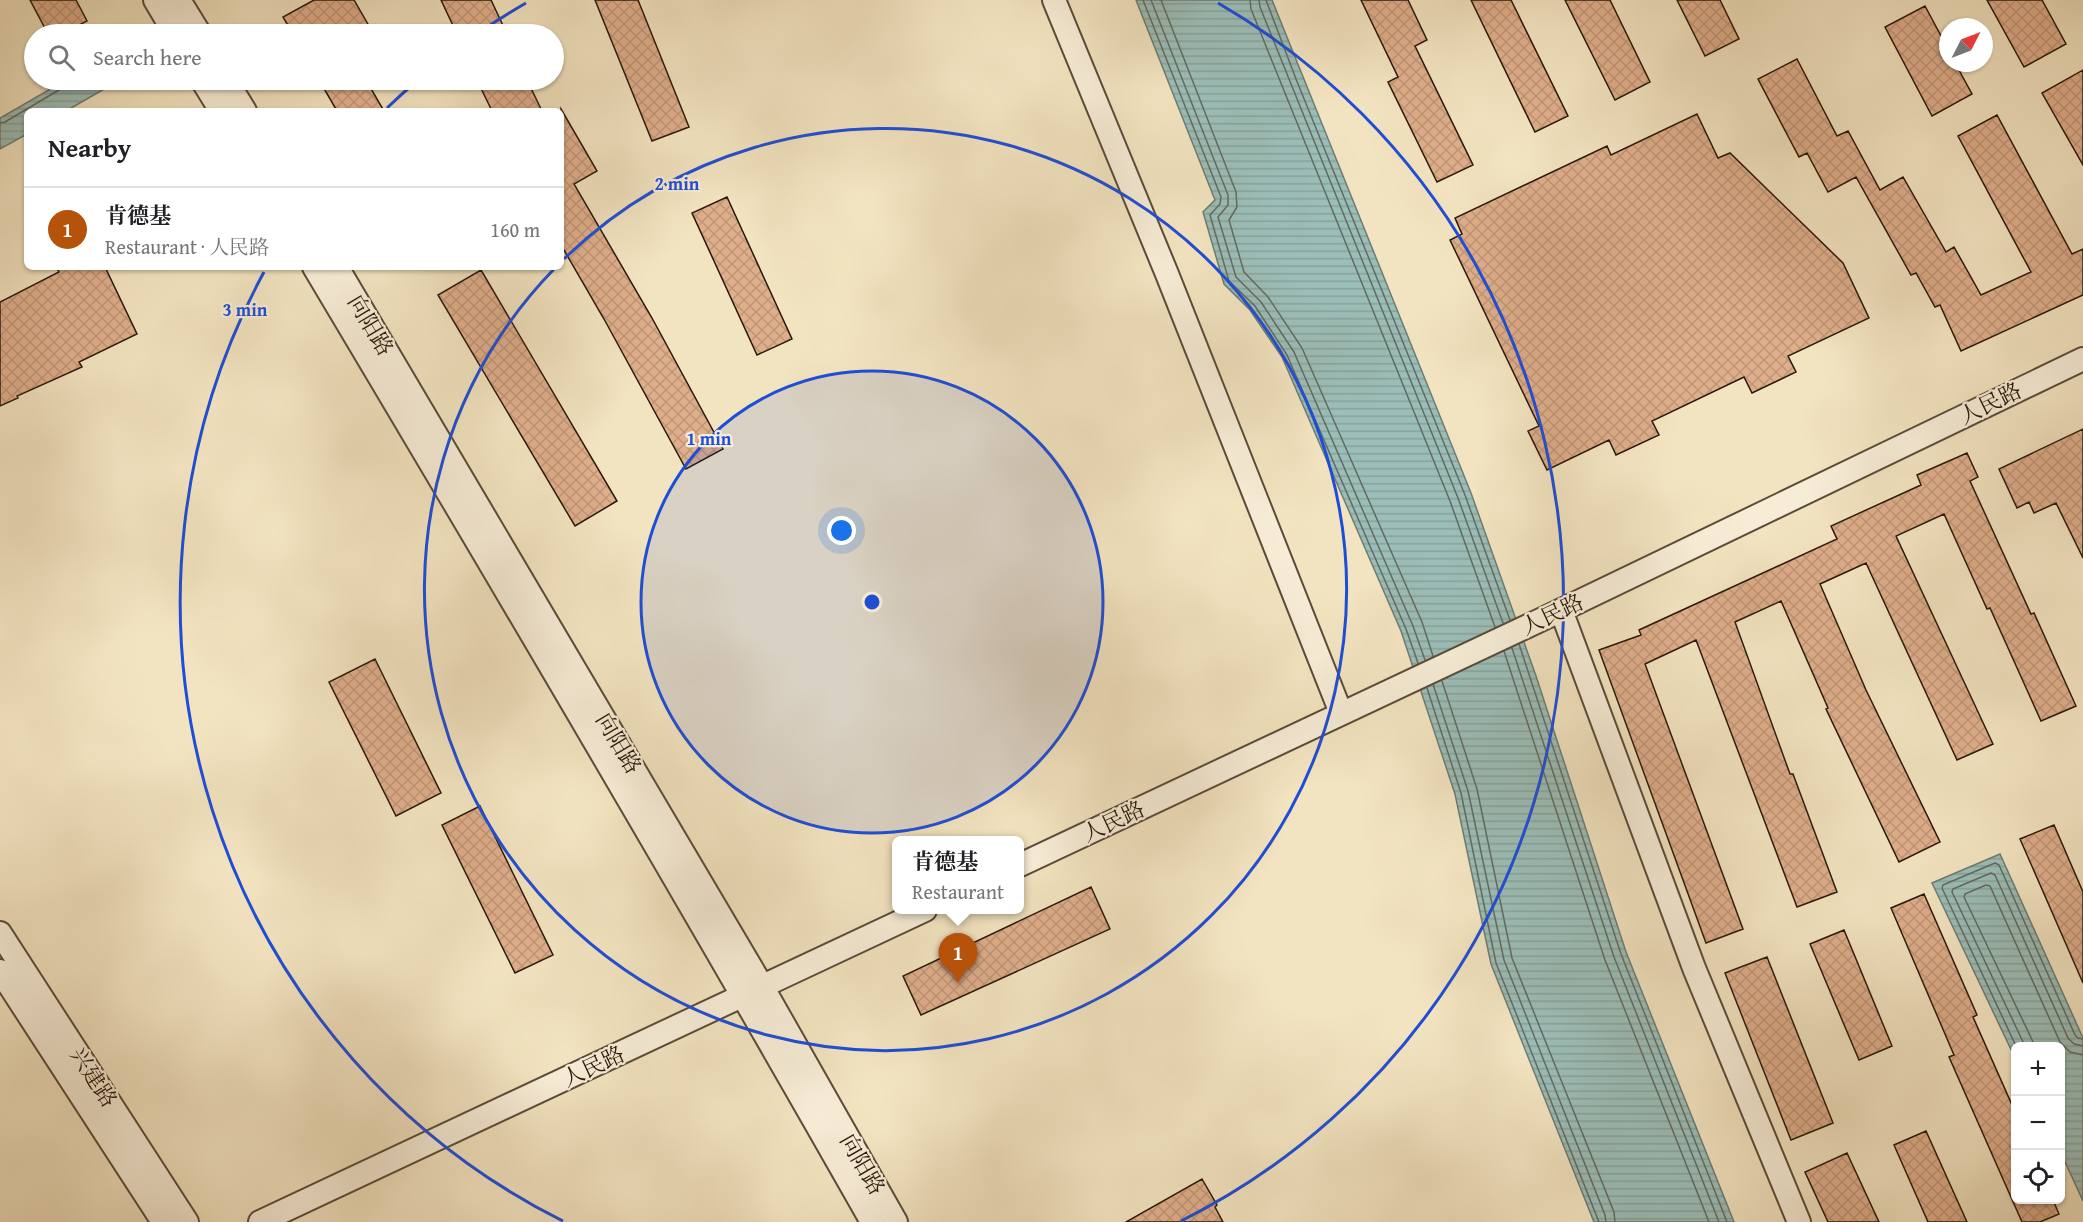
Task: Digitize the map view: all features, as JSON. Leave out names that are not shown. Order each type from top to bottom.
[{"type":"street","points":[[155,0],[169,24]]},
{"type":"street","points":[[179,0],[194,24]]},
{"type":"street","points":[[1054,0],[1167,274],[1341,713]]},
{"type":"street","points":[[208,90],[218,108]]},
{"type":"street","points":[[232,90],[243,108]]},
{"type":"street","name":"向阳路","points":[[316,270],[562,684],[896,1222]]},
{"type":"street","name":"向阳路","points":[[339,270],[752,991],[872,1222]]},
{"type":"street","name":"人民路","points":[[1024,863],[1561,610],[2083,359]]},
{"type":"street","points":[[1561,610],[1694,968],[1799,1222]]},
{"type":"street","name":"人民路","points":[[260,1222],[914,914]]},
{"type":"street","name":"兴建路","points":[[0,933],[187,1222]]},
{"type":"street","name":"兴建路","points":[[0,971],[163,1222]]},
{"type":"water","points":[[1136,0],[1272,0],[1471,493],[1536,676],[1626,952],[1734,1222],[1594,1222],[1491,964],[1455,794],[1401,631],[1282,357],[1250,310],[1224,284],[1203,212],[1215,200]]},
{"type":"water","points":[[49,90],[103,90],[71,108],[24,108],[24,136],[0,149],[0,118]]},
{"type":"water","points":[[2000,854],[2083,1038],[2083,1201],[2065,1162],[2065,1042],[2011,1042],[2011,1050],[1932,883]]},
{"type":"building","points":[[30,0],[76,0],[87,21],[81,24],[43,24]]},
{"type":"building","points":[[314,0],[354,0],[368,24],[287,24],[283,17]]},
{"type":"building","points":[[441,0],[491,0],[502,24],[452,24]]},
{"type":"building","points":[[595,0],[638,0],[689,127],[652,141]]},
{"type":"building","points":[[1361,0],[1408,0],[1427,40],[1415,46],[1473,165],[1437,182],[1388,82],[1398,77]]},
{"type":"building","points":[[1471,0],[1511,0],[1568,116],[1535,132]]},
{"type":"building","points":[[1565,0],[1610,0],[1650,82],[1615,100]]},
{"type":"building","points":[[1677,0],[1720,0],[1739,39],[1705,56]]},
{"type":"building","points":[[1987,0],[2042,0],[2066,44],[2024,67]]},
{"type":"building","points":[[1925,6],[1939,32],[1939,72],[1960,72],[1972,94],[1932,116],[1885,27]]},
{"type":"building","points":[[1797,59],[1837,136],[1848,131],[1880,190],[1903,177],[1946,252],[1954,247],[1981,295],[2031,272],[1958,136],[1997,115],[2072,254],[2083,249],[2083,295],[1961,351],[1940,305],[1935,307],[1916,273],[1911,275],[1856,177],[1828,192],[1807,153],[1799,157],[1758,79]]},
{"type":"building","points":[[2083,70],[2083,165],[2042,93]]},
{"type":"building","points":[[325,90],[372,90],[382,108],[335,108]]},
{"type":"building","points":[[482,90],[532,90],[541,108],[491,108]]},
{"type":"building","points":[[564,114],[597,171],[574,184],[652,318],[723,449],[686,469],[564,250]]},
{"type":"building","points":[[1697,114],[1718,158],[1730,153],[1843,263],[1869,318],[1788,356],[1796,372],[1752,393],[1744,377],[1652,421],[1659,435],[1616,455],[1609,440],[1547,470],[1528,431],[1539,426],[1450,240],[1462,234],[1455,218],[1607,146],[1611,155]]},
{"type":"building","points":[[727,197],[792,339],[757,355],[692,213]]},
{"type":"building","points":[[58,270],[106,270],[137,334],[79,362],[82,367],[0,406],[0,302],[59,272]]},
{"type":"building","points":[[481,270],[617,501],[575,526],[438,295]]},
{"type":"building","points":[[2083,429],[2083,558],[2056,503],[2034,513],[2029,502],[2017,508],[1999,469]]},
{"type":"building","points":[[1967,453],[1978,477],[1970,481],[2076,706],[2041,721],[1944,514],[1896,536],[1993,744],[1957,760],[1866,563],[1820,584],[1866,690],[1940,842],[1899,862],[1826,709],[1828,708],[1781,601],[1735,622],[1790,774],[1793,774],[1837,892],[1797,907],[1696,640],[1645,664],[1743,929],[1706,943],[1599,650],[1641,635],[1639,630],[1837,539],[1831,526],[1921,485],[1917,475]]},
{"type":"building","points":[[375,659],[441,793],[396,816],[329,682]]},
{"type":"building","points":[[480,806],[553,955],[515,973],[442,825]]},
{"type":"building","points":[[2054,825],[2083,892],[2083,983],[2020,839]]},
{"type":"building","points":[[1091,887],[1110,929],[921,1015],[903,976]]},
{"type":"building","points":[[1924,894],[1977,1015],[1973,1017],[2011,1103],[2011,1197],[1949,1057],[1954,1055],[1891,908]]},
{"type":"building","points":[[1844,930],[1892,1046],[1859,1060],[1810,944]]},
{"type":"building","points":[[1767,957],[1833,1123],[1791,1140],[1725,973]]},
{"type":"building","points":[[1926,1131],[1967,1222],[1928,1222],[1894,1145]]},
{"type":"building","points":[[1847,1153],[1879,1222],[1828,1222],[1805,1172]]},
{"type":"building","points":[[1202,1179],[1217,1205],[1215,1207],[1223,1222],[1126,1222]]},
{"type":"building","points":[[2014,1204],[2055,1204],[2059,1214],[2040,1222],[2022,1222]]},
{"type":"place","name":"肯德基","points":[[958,983]]}]
